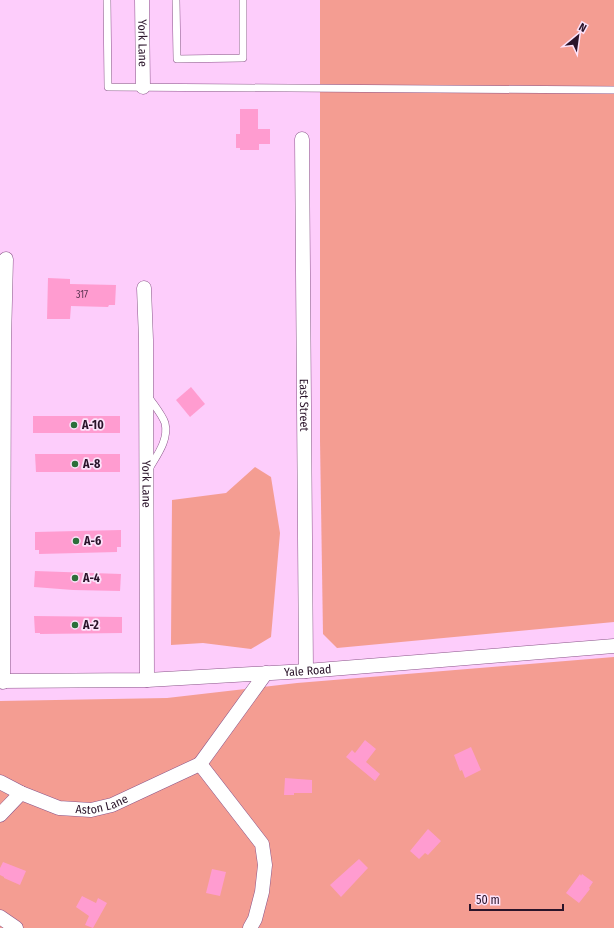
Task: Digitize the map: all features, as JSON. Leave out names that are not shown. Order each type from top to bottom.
[{"type":"street","name":"York Lane","points":[[142,0],[143,87]]},
{"type":"street","name":"East Street","points":[[302,139],[306,671]]},
{"type":"street","points":[[2,681],[6,259]]},
{"type":"street","name":"York Lane","points":[[144,288],[147,473],[147,680]]},
{"type":"street","name":"Yale Road","points":[[2,681],[147,680],[306,671],[614,646]]},
{"type":"street","name":"Aston Lane","points":[[0,782],[21,793],[59,808],[91,810],[112,805],[200,764],[266,673]]},
{"type":"street","points":[[200,764],[262,844],[265,865],[262,892],[255,919],[250,928]]},
{"type":"street","points":[[0,815],[21,793]]},
{"type":"street","points":[[0,917],[16,928]]},
{"type":"lane","points":[[107,0],[108,87],[614,90]]},
{"type":"lane","points":[[176,0],[177,59],[243,58],[243,0]]},
{"type":"shaded area","points":[[320,0],[614,0],[614,622],[337,648],[323,634],[320,440]]},
{"type":"shaded area","points":[[255,467],[271,477],[280,533],[271,637],[251,649],[203,643],[171,645],[172,500],[226,493]]},
{"type":"shaded area","points":[[614,657],[614,928],[0,928],[0,701],[167,698],[297,683]]},
{"type":"building","points":[[240,109],[258,109],[258,129],[270,129],[270,144],[259,144],[259,150],[240,150],[240,148],[236,148],[236,134],[240,134]]},
{"type":"building","points":[[48,278],[70,279],[70,284],[116,285],[115,305],[109,305],[108,307],[71,306],[70,319],[47,319]]},
{"type":"building","points":[[191,387],[205,404],[190,417],[176,400]]},
{"type":"building","name":"A-10","points":[[33,416],[120,416],[120,433],[33,433]]},
{"type":"building","name":"A-8","points":[[35,454],[120,454],[120,472],[36,472]]},
{"type":"building","name":"A-6","points":[[121,530],[121,547],[117,547],[117,552],[39,554],[39,550],[35,550],[35,532]]},
{"type":"building","name":"A-4","points":[[35,571],[121,574],[120,591],[34,587]]},
{"type":"building","name":"A-2","points":[[34,616],[122,617],[122,633],[40,634],[35,633]]},
{"type":"building","points":[[365,740],[376,749],[366,762],[380,774],[375,781],[346,757],[352,750],[355,753]]},
{"type":"building","points":[[471,747],[481,770],[465,778],[462,770],[460,771],[454,755]]},
{"type":"building","points":[[285,778],[312,780],[312,793],[294,793],[294,795],[284,795]]},
{"type":"building","points":[[428,829],[441,841],[428,855],[425,853],[419,859],[410,851]]},
{"type":"building","points":[[359,859],[368,868],[341,897],[330,885]]},
{"type":"building","points":[[3,862],[26,871],[20,885],[0,875],[0,868]]},
{"type":"building","points":[[212,869],[226,872],[220,896],[206,893]]},
{"type":"building","points":[[580,874],[593,882],[589,888],[590,889],[579,903],[566,893]]},
{"type":"building","points":[[82,896],[96,903],[98,898],[107,903],[93,928],[85,925],[89,916],[76,907]]},
{"type":"place","name":"A-10","points":[[74,425]]},
{"type":"place","name":"A-8","points":[[75,464]]},
{"type":"place","name":"A-6","points":[[76,541]]},
{"type":"place","name":"A-4","points":[[75,578]]},
{"type":"place","name":"A-2","points":[[75,625]]}]
